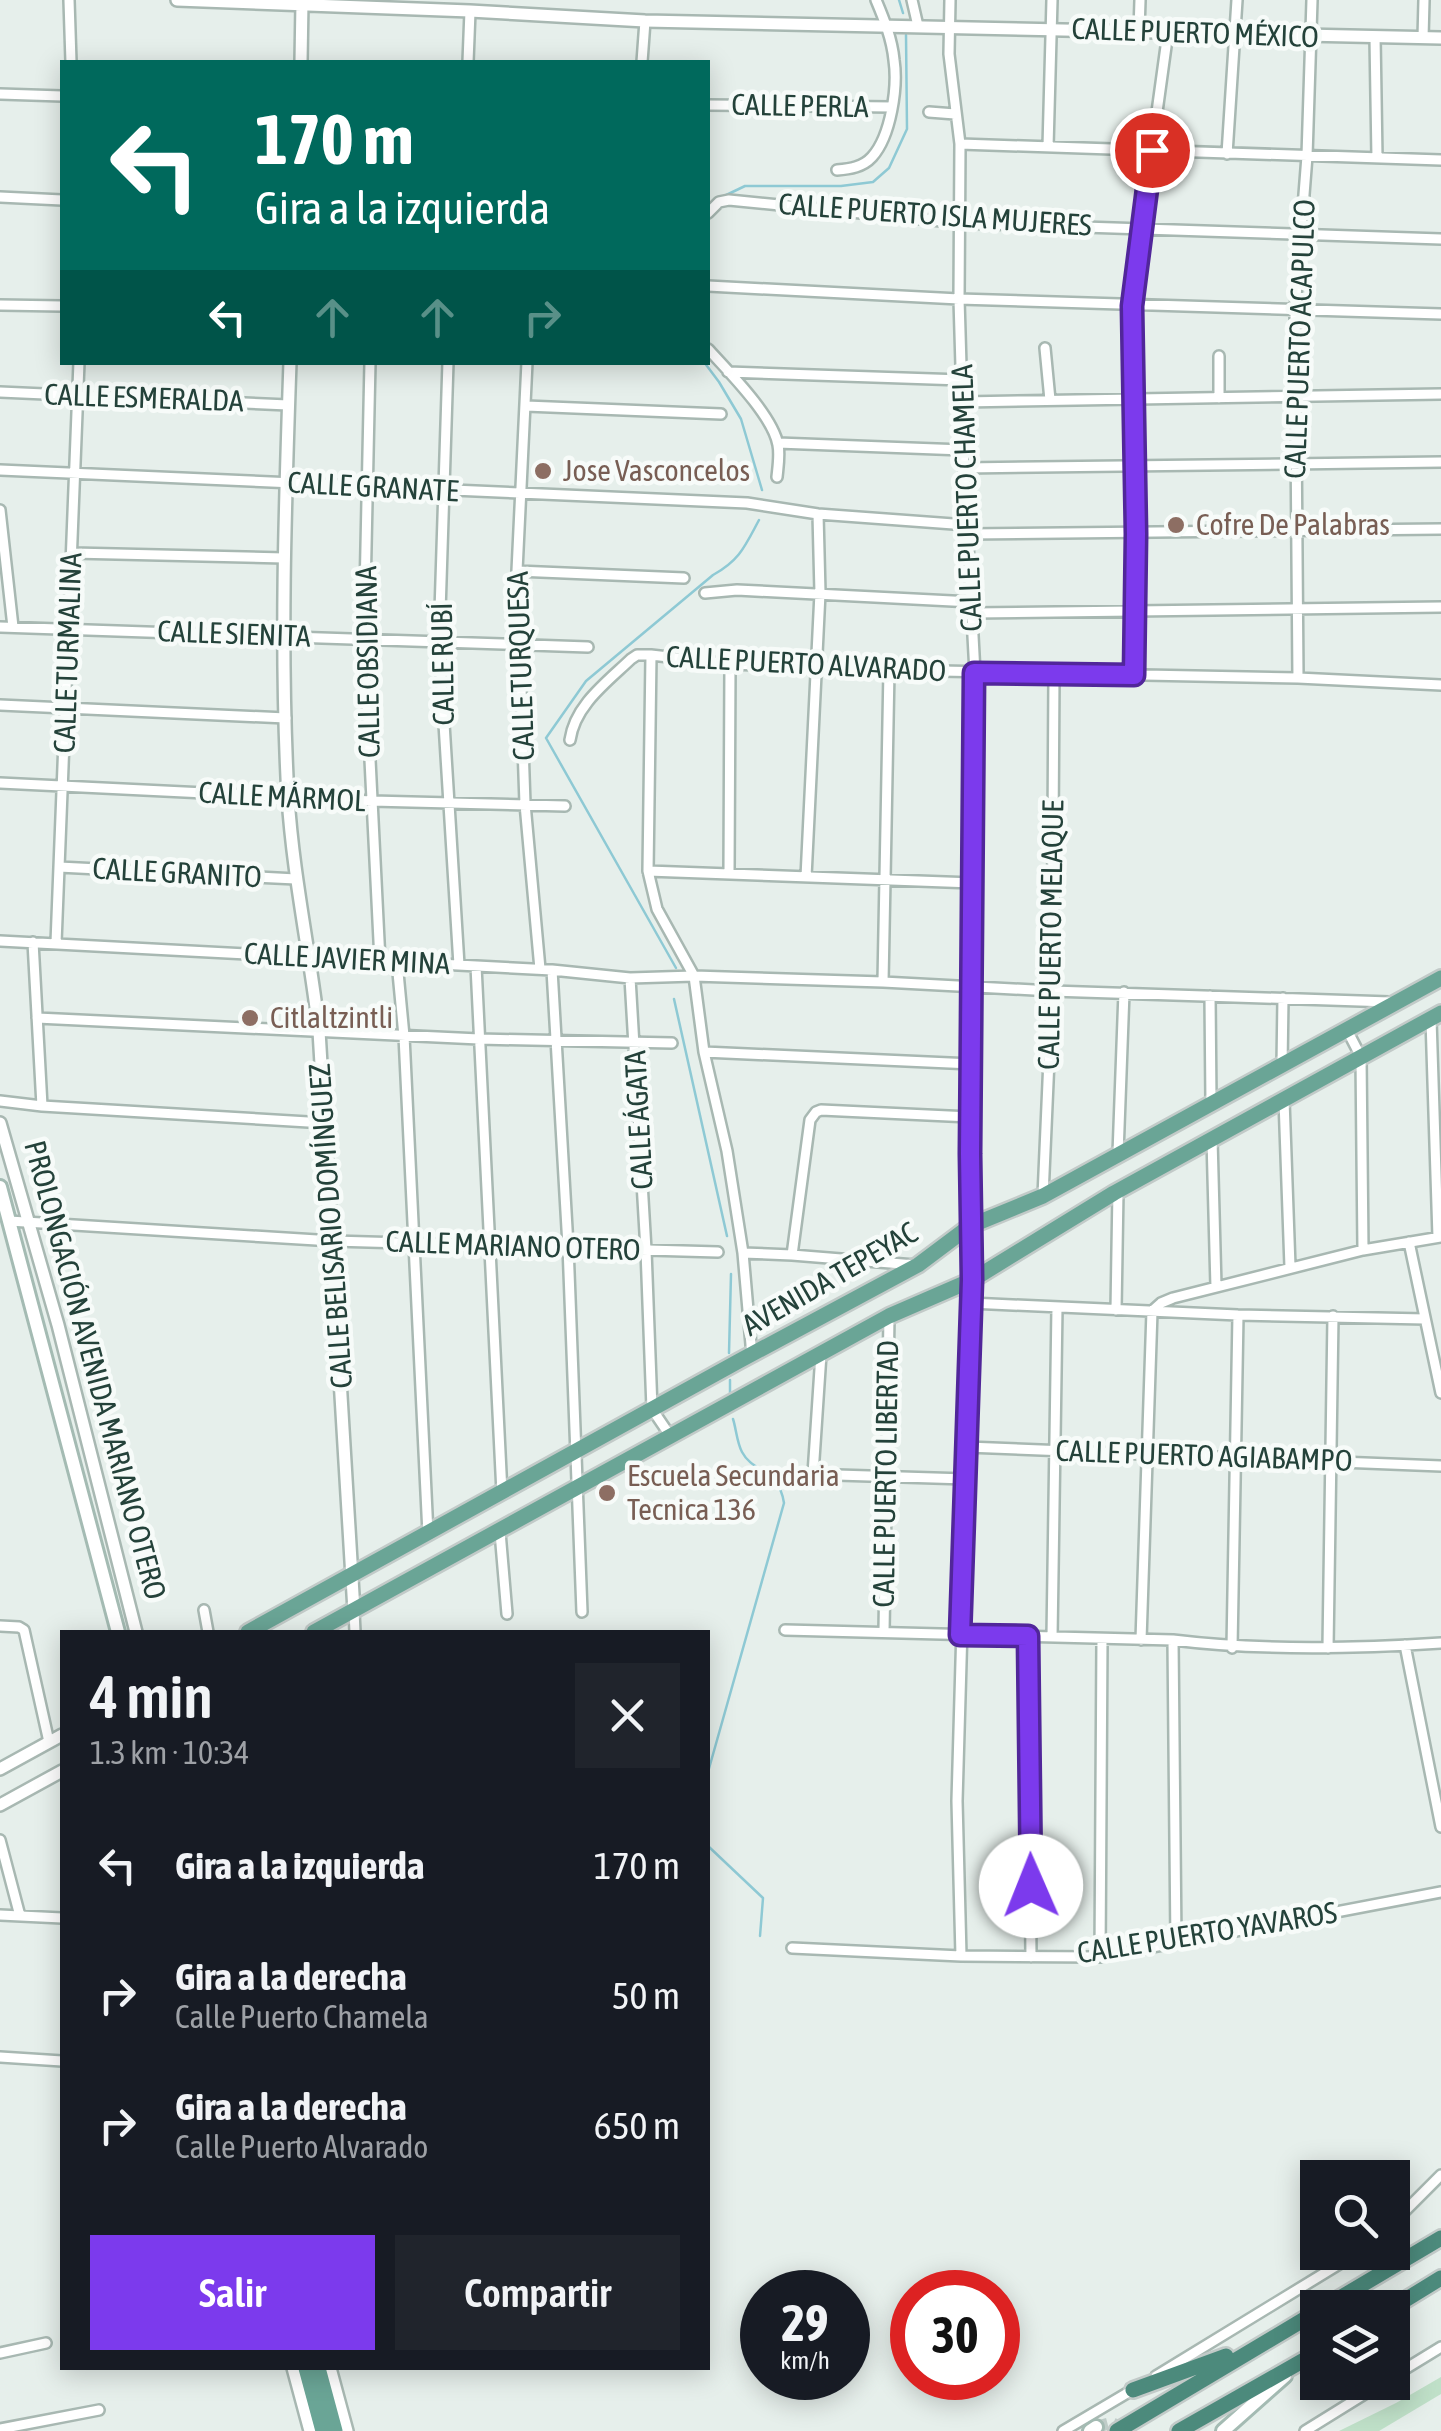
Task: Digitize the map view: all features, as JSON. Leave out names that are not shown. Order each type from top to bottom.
[{"type":"highway","points":[[1352,2290],[1441,2238]]},
{"type":"highway","points":[[1410,2297],[1441,2278]]},
{"type":"highway","points":[[1410,2297],[1441,2288]]},
{"type":"highway","points":[[1117,2431],[1300,2321]]},
{"type":"highway","points":[[1133,2390],[1263,2342]]},
{"type":"highway","points":[[1179,2431],[1300,2362]]},
{"type":"main road","name":"AVENIDA TEPEYAC","points":[[252,1630],[918,1265],[970,1226],[1043,1196],[1441,978]]},
{"type":"main road","name":"AVENIDA TEPEYAC","points":[[318,1630],[889,1316],[972,1280],[1118,1191],[1436,1016]]},
{"type":"main road","name":"PROLONGACIÓN AVENIDA MARIANO OTERO","points":[[0,1187],[117,1630]]},
{"type":"main road","points":[[1224,2431],[1300,2362]]},
{"type":"main road","points":[[323,2431],[327,2370]]},
{"type":"main road","points":[[298,2371],[335,2431]]},
{"type":"street","points":[[69,0],[72,60]]},
{"type":"street","name":"CALLE PUERTO MÉXICO","points":[[178,0],[471,6],[645,21],[1441,38]]},
{"type":"street","points":[[837,170],[860,166],[874,156],[892,107],[896,83],[894,58],[876,0]]},
{"type":"street","points":[[912,0],[918,26]]},
{"type":"street","name":"CALLE PUERTO CHAMELA","points":[[950,0],[960,144],[959,299],[974,673],[972,1280],[958,1802],[961,1956]]},
{"type":"street","points":[[1048,148],[1052,0]]},
{"type":"street","points":[[1139,31],[1140,0]]},
{"type":"street","points":[[1227,154],[1237,0]]},
{"type":"street","name":"CALLE PUERTO ACAPULCO","points":[[1298,678],[1295,310],[1307,156],[1312,0]]},
{"type":"street","points":[[1423,38],[1424,0]]},
{"type":"street","points":[[300,60],[302,3]]},
{"type":"street","points":[[468,60],[471,6]]},
{"type":"street","points":[[642,60],[645,21]]},
{"type":"street","points":[[1134,675],[1132,306],[1168,32]]},
{"type":"street","points":[[1375,37],[1378,158]]},
{"type":"street","points":[[0,94],[60,96]]},
{"type":"street","name":"CALLE PERLA","points":[[710,105],[892,107]]},
{"type":"street","points":[[929,112],[955,114]]},
{"type":"street","points":[[960,144],[1441,160]]},
{"type":"street","points":[[0,197],[60,200]]},
{"type":"street","name":"CALLE PUERTO ISLA MUJERES","points":[[710,211],[729,200],[961,223],[1441,238]]},
{"type":"street","points":[[710,286],[1132,306],[1441,314]]},
{"type":"street","points":[[0,306],[60,306]]},
{"type":"street","points":[[1046,348],[1050,400]]},
{"type":"street","points":[[710,351],[753,401],[778,443],[777,477]]},
{"type":"street","points":[[1219,356],[1219,398]]},
{"type":"street","name":"CALLE TURMALINA","points":[[56,943],[79,365]]},
{"type":"street","name":"CALLE BELISARIO DOMÍNGUEZ","points":[[290,365],[283,636],[288,797],[319,1031],[354,1611]]},
{"type":"street","name":"CALLE OBSIDIANA","points":[[370,365],[364,640],[380,961]]},
{"type":"street","name":"CALLE RUBÍ","points":[[448,365],[440,643],[459,964]]},
{"type":"street","name":"CALLE TURQUESA","points":[[526,365],[519,645],[525,804],[540,970]]},
{"type":"street","points":[[728,372],[962,380]]},
{"type":"street","name":"CALLE ESMERALDA","points":[[0,392],[288,404]]},
{"type":"street","points":[[963,402],[1441,394]]},
{"type":"street","points":[[526,406],[721,414]]},
{"type":"street","points":[[778,443],[964,450]]},
{"type":"street","points":[[964,468],[1441,462]]},
{"type":"street","name":"CALLE GRANATE","points":[[0,470],[747,503],[968,529],[1136,534],[1441,529]]},
{"type":"street","points":[[0,510],[13,626]]},
{"type":"street","points":[[806,876],[820,593],[818,514]]},
{"type":"street","points":[[72,552],[284,558]]},
{"type":"street","points":[[518,571],[684,578]]},
{"type":"street","points":[[705,593],[820,593],[972,608],[1136,612],[1441,606]]},
{"type":"street","name":"CALLE SIENITA","points":[[0,626],[588,647]]},
{"type":"street","points":[[570,740],[572,728],[592,696],[631,659],[651,655],[648,870],[657,909],[694,976],[704,1052],[727,1151],[743,1254],[752,1356]]},
{"type":"street","name":"CALLE PUERTO ALVARADO","points":[[651,655],[730,664],[1441,685]]},
{"type":"street","points":[[730,664],[730,874]]},
{"type":"street","points":[[882,982],[889,670]]},
{"type":"street","name":"CALLE PUERTO MELAQUE","points":[[1043,1196],[1052,991],[1054,674]]},
{"type":"street","points":[[0,705],[286,718]]},
{"type":"street","name":"CALLE MÁRMOL","points":[[0,783],[372,802],[564,806]]},
{"type":"street","name":"CALLE GRANITO","points":[[59,867],[296,879]]},
{"type":"street","points":[[648,870],[973,883]]},
{"type":"street","name":"CALLE JAVIER MINA","points":[[0,941],[459,964],[630,978],[694,976],[1398,1002]]},
{"type":"street","points":[[33,942],[42,1106]]},
{"type":"street","points":[[397,962],[428,1534]]},
{"type":"street","points":[[476,966],[502,1493]]},
{"type":"street","points":[[552,970],[568,1246],[582,1612]]},
{"type":"street","name":"CALLE ÁGATA","points":[[630,978],[652,1409]]},
{"type":"street","points":[[1118,1155],[1124,992]]},
{"type":"street","points":[[1210,996],[1210,1104]]},
{"type":"street","points":[[1282,1066],[1283,998]]},
{"type":"street","points":[[1152,1311],[1173,1298],[1290,1267],[1440,1237],[1436,1016]]},
{"type":"street","points":[[37,1018],[478,1040],[672,1042]]},
{"type":"street","points":[[1347,1030],[1361,1057],[1363,1250]]},
{"type":"street","points":[[704,1052],[972,1064]]},
{"type":"street","points":[[1284,1100],[1290,1267]]},
{"type":"street","points":[[0,1101],[325,1123]]},
{"type":"street","points":[[792,1255],[810,1120],[816,1112],[970,1117]]},
{"type":"street","name":"PROLONGACIÓN AVENIDA MARIANO OTERO","points":[[0,1122],[58,1325],[135,1630]]},
{"type":"street","points":[[1212,1139],[1216,1287]]},
{"type":"street","points":[[1116,1310],[1118,1191]]},
{"type":"street","name":"CALLE MARIANO OTERO","points":[[9,1220],[333,1241],[718,1252]]},
{"type":"street","points":[[1409,1242],[1441,1393]]},
{"type":"street","points":[[743,1254],[918,1265]]},
{"type":"street","points":[[970,1303],[1426,1320]]},
{"type":"street","points":[[1052,1637],[1056,1307]]},
{"type":"street","points":[[1141,1640],[1152,1311]]},
{"type":"street","points":[[1232,1648],[1238,1315]]},
{"type":"street","name":"CALLE PUERTO LIBERTAD","points":[[884,1632],[889,1316]]},
{"type":"street","points":[[1328,1648],[1333,1316]]},
{"type":"street","points":[[821,1354],[809,1474],[966,1479]]},
{"type":"street","points":[[652,1409],[671,1437]]},
{"type":"street","name":"CALLE PUERTO AGIABAMPO","points":[[967,1447],[1441,1466]]},
{"type":"street","points":[[500,1532],[507,1614]]},
{"type":"street","points":[[204,1610],[208,1630]]},
{"type":"street","points":[[354,1611],[355,1630]]},
{"type":"street","points":[[0,1626],[22,1628],[49,1742]]},
{"type":"street","points":[[786,1630],[1173,1640],[1232,1648],[1441,1643]]},
{"type":"street","points":[[1028,1636],[1032,1957]]},
{"type":"street","points":[[1100,1957],[1102,1639]]},
{"type":"street","points":[[1173,1640],[1176,1943]]},
{"type":"street","points":[[1405,1646],[1441,1826]]},
{"type":"street","points":[[0,1769],[60,1736]]},
{"type":"street","points":[[0,1805],[60,1773]]},
{"type":"street","points":[[0,1840],[20,1916]]},
{"type":"street","name":"CALLE PUERTO YAVAROS","points":[[792,1948],[961,1956],[1100,1957],[1441,1892]]},
{"type":"street","points":[[0,1915],[60,1918]]},
{"type":"street","points":[[0,2057],[60,2061]]},
{"type":"street","points":[[1410,2206],[1441,2176]]},
{"type":"street","points":[[1063,2431],[1329,2270]]},
{"type":"street","points":[[0,2353],[46,2343]]},
{"type":"street","points":[[1410,2366],[1441,2347]]},
{"type":"street","points":[[327,2370],[347,2431]]},
{"type":"street","points":[[298,2371],[310,2431]]},
{"type":"street","points":[[1306,2431],[1355,2400]]},
{"type":"street","points":[[0,2429],[99,2410]]},
{"type":"green space","points":[[1441,2377],[1441,2394],[1379,2431],[1339,2431],[1401,2400],[1410,2400],[1410,2395]]},
{"type":"waterway","points":[[899,0],[903,13]]},
{"type":"waterway","points":[[720,198],[745,186],[873,182],[889,168],[907,129],[906,35]]},
{"type":"waterway","points":[[706,365],[741,419],[762,490]]},
{"type":"waterway","points":[[676,968],[546,738],[586,681],[730,564],[759,520]]},
{"type":"waterway","points":[[674,999],[727,1236]]},
{"type":"waterway","points":[[729,1353],[731,1274]]},
{"type":"waterway","points":[[730,1380],[730,1393]]},
{"type":"waterway","points":[[710,1765],[784,1503],[777,1484],[742,1452],[733,1419]]},
{"type":"waterway","points":[[710,1848],[763,1898],[760,1936]]},
{"type":"tunnel","points":[[1096,2427],[1111,2423],[1128,2429]]},
{"type":"place","name":"Jose Vasconcelos","points":[[543,471]]},
{"type":"place","name":"Cofre De Palabras","points":[[1176,525]]},
{"type":"place","name":"Citlaltzintli","points":[[250,1018]]},
{"type":"place","name":"Escuela Secundaria Tecnica 136","points":[[607,1493]]},
{"type":"route","points":[[1031,1886],[1028,1636],[960,1635],[972,1280],[974,673],[1134,675],[1132,306],[1152,150]]}]
